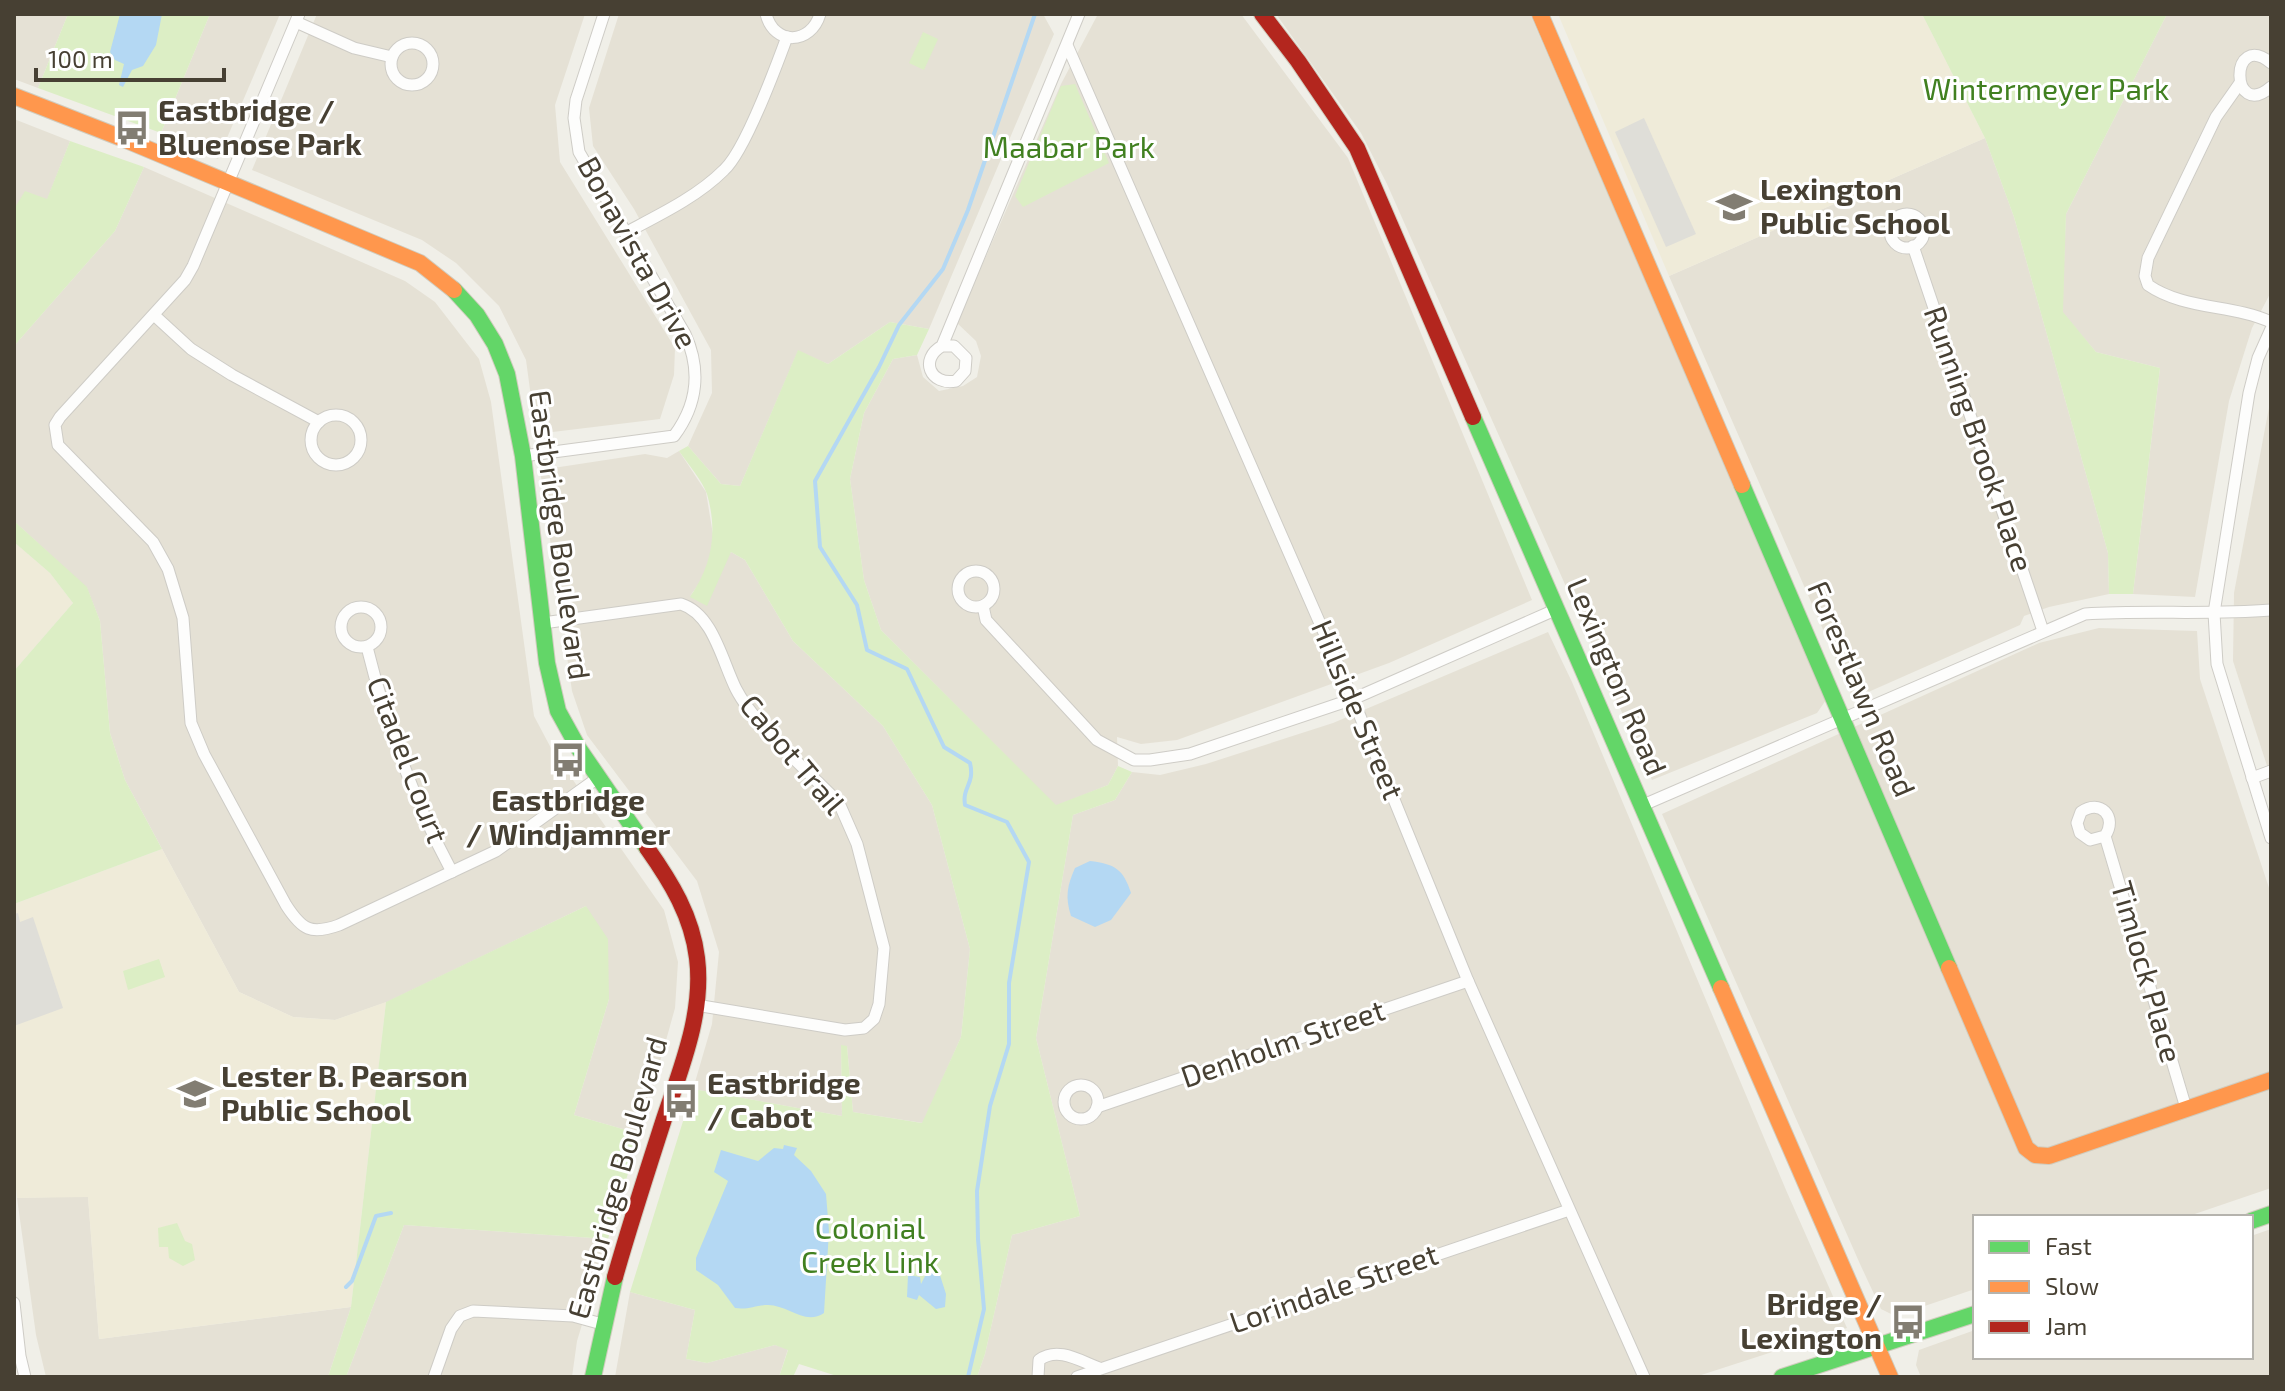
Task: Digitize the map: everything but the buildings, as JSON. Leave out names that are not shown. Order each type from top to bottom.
[{"type":"street","name":"Bonavista Drive","points":[[523,456],[674,436],[682,426],[693,396],[697,371],[693,352],[579,152],[574,118],[580,84],[604,14]]},
{"type":"street","points":[[766,14],[771,27],[787,37],[797,38],[811,31],[820,14]]},
{"type":"street","points":[[942,346],[1079,14]]},
{"type":"street","name":"Lexington Road","points":[[1262,14],[1357,148],[1890,1377]]},
{"type":"street","name":"Forestlawn Road","points":[[1540,14],[2026,1148],[2035,1155],[2049,1156],[2271,1080]]},
{"type":"street","points":[[392,57],[354,48],[297,18],[230,183],[185,280],[60,417],[55,425],[55,437],[58,445],[153,542],[168,569],[183,618],[191,723],[204,754],[286,905],[303,926],[313,931],[339,925],[496,851],[599,777]]},
{"type":"street","points":[[625,233],[691,194],[725,170],[735,158],[787,37]]},
{"type":"street","name":"Hillside Street","points":[[1067,45],[1353,699],[1468,981],[1644,1377]]},
{"type":"street","points":[[2271,63],[2258,57],[2246,60],[2238,71],[2240,83],[2253,94],[2265,92],[2271,87]]},
{"type":"street","points":[[2240,83],[2216,117],[2148,258],[2145,276],[2148,285],[2172,297],[2256,315],[2271,322]]},
{"type":"street","name":"Eastbridge Boulevard","points":[[14,96],[420,263],[458,293],[477,315],[499,354],[507,374],[523,456],[547,663],[558,711],[579,749],[682,902],[696,952],[699,981],[696,1005],[674,1089],[602,1324],[593,1377]]},
{"type":"street","name":"Running Brook Place","points":[[1913,246],[2043,631]]},
{"type":"street","points":[[154,315],[202,355],[266,395],[319,422],[337,415],[352,420],[358,426],[361,440],[355,456],[337,465],[321,460],[312,448],[311,440],[313,429],[319,422]]},
{"type":"street","points":[[2271,329],[2258,358],[2249,393],[2214,613],[2217,664],[2271,838]]},
{"type":"street","name":"Cabot Trail","points":[[543,623],[669,605],[681,604],[696,610],[706,623],[745,705],[839,803],[846,815],[857,844],[884,948],[879,1004],[874,1019],[864,1028],[845,1030],[696,1005]]},
{"type":"street","points":[[983,606],[986,620],[1097,740],[1134,760],[1190,754],[1353,699],[1557,609]]},
{"type":"street","points":[[1641,806],[2085,614],[2271,610]]},
{"type":"street","name":"Citadel Court","points":[[367,647],[380,699],[401,761],[452,872]]},
{"type":"street","points":[[2252,778],[2271,771]]},
{"type":"street","name":"Timlock Place","points":[[2105,836],[2186,1108]]},
{"type":"street","name":"Denholm Street","points":[[1097,1107],[1468,981]]},
{"type":"street","name":"Lorindale Street","points":[[1077,1377],[1569,1210]]},
{"type":"street","points":[[14,1303],[25,1377]]},
{"type":"street","points":[[434,1377],[451,1329],[460,1316],[473,1311],[573,1316],[602,1324]]},
{"type":"street","points":[[1782,1377],[1973,1315]]},
{"type":"street","points":[[1038,1377],[1039,1360],[1050,1353],[1065,1355],[1099,1368]]},
{"type":"shaded area","points":[[14,14],[68,14],[38,88],[14,79]]},
{"type":"shaded area","points":[[210,14],[280,14],[218,159],[161,133]]},
{"type":"shaded area","points":[[317,14],[585,14],[555,105],[560,162],[675,348],[674,375],[660,419],[536,434],[526,360],[499,306],[456,263],[422,240],[252,170]]},
{"type":"shaded area","points":[[619,14],[1043,14],[1054,34],[929,329],[890,322],[828,364],[798,351],[740,486],[721,484],[688,446],[712,393],[711,350],[634,209],[593,146],[589,108]]},
{"type":"shaded area","points":[[1098,14],[1241,14],[1348,158],[1532,600],[1389,663],[1177,740],[1141,744],[1117,737],[1118,766],[1108,785],[1056,806],[881,630],[864,580],[850,479],[864,413],[893,359],[917,355],[923,377],[939,391],[963,386],[977,377],[981,356],[976,341],[957,323],[1061,84]]},
{"type":"shaded area","points":[[1276,14],[1530,14],[1826,700],[1817,713],[1652,780],[1387,184],[1361,133]]},
{"type":"shaded area","name":"Lexington Public School","points":[[1558,14],[1922,14],[1985,138],[1669,276]]},
{"type":"shaded area","points":[[2167,14],[2271,14],[2271,292],[2252,328],[2229,401],[2195,597],[2133,594],[2160,368],[2096,352],[2062,312],[2066,214]]},
{"type":"shaded area","points":[[1644,118],[1696,234],[1666,247],[1615,132]]},
{"type":"shaded area","points":[[14,119],[70,141],[47,200],[22,200],[14,209]]},
{"type":"shaded area","points":[[1985,138],[2014,217],[2108,553],[2109,594],[2049,607],[2024,616],[2020,625],[1857,697],[1852,696],[1669,276]]},
{"type":"shaded area","points":[[144,167],[405,281],[435,302],[479,359],[491,402],[534,716],[552,750],[664,910],[678,962],[675,1008],[640,1134],[574,1115],[609,999],[586,906],[387,1002],[335,1020],[293,1017],[239,992],[125,780],[110,733],[100,621],[87,588],[14,521],[14,346],[115,231]]},
{"type":"shaded area","points":[[2271,397],[2271,778],[2233,661],[2234,593]]},
{"type":"shaded area","points":[[679,451],[706,492],[714,541],[704,577],[690,596],[731,552],[745,560],[793,641],[883,726],[932,805],[970,949],[961,1037],[923,1123],[853,1112],[847,1046],[841,1046],[842,1116],[693,1089],[712,1024],[719,952],[697,881],[587,735],[572,691],[540,470],[645,454],[667,458]]},
{"type":"shaded area","points":[[14,542],[50,573],[73,603],[14,671]]},
{"type":"shaded area","points":[[2099,628],[2197,631],[2200,679],[2271,894],[2271,1188],[2192,1215],[1973,1215],[1973,1290],[1895,1316],[1881,1309],[1860,1264],[1662,814],[2039,643]]},
{"type":"shaded area","points":[[1548,632],[1847,1328],[1695,1377],[977,1377],[1012,1235],[1080,1216],[1036,1038],[1073,815],[1115,800],[1132,772],[1160,775],[1206,764],[1333,723]]},
{"type":"shaded area","name":"Lester B. Pearson Public School","points":[[162,849],[239,992],[293,1017],[335,1020],[386,1002],[351,1307],[99,1339],[88,1197],[17,1198],[14,1167],[14,904]]},
{"type":"shaded area","points":[[18,913],[20,922],[33,917],[63,1008],[14,1026],[14,914]]},
{"type":"shaded area","points":[[88,1196],[99,1339],[351,1307],[328,1377],[46,1377],[36,1335],[17,1198]]},
{"type":"shaded area","points":[[404,1225],[608,1239],[577,1341],[572,1377],[346,1377]]},
{"type":"shaded area","points":[[2271,1229],[2271,1377],[1921,1377],[1916,1365],[1919,1350],[1973,1331],[1973,1359],[2253,1359],[2253,1235]]},
{"type":"shaded area","points":[[630,1292],[695,1310],[686,1359],[707,1363],[775,1345],[788,1349],[779,1377],[615,1377]]},
{"type":"green space","points":[[68,14],[210,14],[161,133],[38,88]]},
{"type":"green space","name":"Wintermeyer Park","points":[[1922,14],[2167,14],[2066,214],[2063,312],[2096,352],[2160,368],[2133,594],[2109,594],[2108,553],[2014,217],[1985,138]]},
{"type":"green space","points":[[923,32],[938,39],[924,70],[909,63]]},
{"type":"green space","name":"Maabar Park","points":[[1075,84],[1109,163],[1023,207],[1015,196],[1061,86]]},
{"type":"green space","points":[[70,141],[144,167],[115,231],[14,346],[14,209],[25,191],[47,199]]},
{"type":"green space","name":"Colonial Creek Link","points":[[890,322],[929,329],[917,355],[893,359],[864,413],[850,479],[864,580],[881,630],[1056,805],[1108,785],[1118,766],[1132,772],[1115,800],[1073,815],[1036,1038],[1080,1216],[1012,1235],[977,1377],[840,1377],[799,1364],[793,1377],[779,1377],[788,1350],[775,1345],[707,1363],[686,1359],[695,1310],[630,1292],[693,1089],[842,1116],[841,1045],[847,1046],[853,1112],[922,1123],[961,1037],[970,949],[932,805],[883,726],[793,641],[745,560],[731,552],[707,606],[690,597],[708,560],[712,522],[705,489],[679,451],[688,446],[721,484],[740,486],[798,350],[828,364]]},
{"type":"green space","points":[[14,521],[87,587],[100,621],[110,733],[125,780],[162,849],[14,904],[14,671],[73,603],[50,573],[14,542]]},
{"type":"green space","points":[[586,906],[608,939],[609,999],[574,1115],[640,1134],[608,1239],[404,1225],[346,1377],[328,1377],[351,1307],[386,1002]]},
{"type":"green space","points":[[159,959],[165,977],[128,990],[123,971]]},
{"type":"green space","points":[[177,1223],[185,1241],[192,1244],[195,1260],[183,1266],[169,1258],[168,1247],[159,1247],[158,1228]]},
{"type":"water","points":[[120,14],[162,14],[156,45],[143,66],[132,70],[123,87],[119,85],[124,64],[115,60],[110,52]]},
{"type":"water","points":[[1090,861],[1117,869],[1131,893],[1111,920],[1095,927],[1071,916],[1068,903],[1075,868]]},
{"type":"water","points":[[784,1145],[797,1148],[794,1155],[811,1171],[826,1194],[829,1231],[824,1313],[817,1316],[803,1316],[768,1305],[735,1308],[718,1285],[696,1270],[696,1258],[728,1181],[714,1172],[721,1150],[758,1161],[774,1148],[783,1149]]},
{"type":"water","points":[[938,1269],[946,1294],[945,1307],[936,1309],[919,1295],[917,1300],[907,1297],[908,1275],[920,1277],[921,1284],[926,1274]]},
{"type":"waterway","points":[[968,1377],[984,1309],[977,1191],[990,1106],[1009,1044],[1009,983],[1029,862],[1007,822],[965,805],[971,776],[970,763],[944,747],[907,669],[867,650],[857,605],[820,547],[815,481],[899,325],[943,269],[968,210],[1035,14]]},
{"type":"waterway","points":[[346,1287],[352,1281],[376,1216],[391,1213]]},
{"type":"traffic: fast","points":[[454,290],[477,315],[495,344],[507,374],[523,456],[547,663],[558,711],[579,749],[647,848]]},
{"type":"traffic: fast","points":[[1473,417],[1721,988]]},
{"type":"traffic: fast","points":[[1742,485],[1949,968]]},
{"type":"traffic: fast","points":[[2253,1220],[2271,1214]]},
{"type":"traffic: fast","points":[[593,1377],[615,1277]]},
{"type":"traffic: fast","points":[[1782,1377],[1973,1315]]},
{"type":"traffic: slow","points":[[1540,14],[1742,485]]},
{"type":"traffic: slow","points":[[14,96],[420,263],[454,290]]},
{"type":"traffic: slow","points":[[1949,968],[2026,1148],[2035,1155],[2049,1156],[2271,1080]]},
{"type":"traffic: slow","points":[[1721,988],[1890,1377]]},
{"type":"traffic: jam","points":[[1262,14],[1357,148],[1473,417]]},
{"type":"traffic: jam","points":[[615,1277],[684,1060],[697,999],[697,958],[690,928],[672,887],[647,848]]},
{"type":"place","name":"Eastbridge / Bluenose Park","points":[[132,128]]},
{"type":"place","name":"Lexington Public School","points":[[1734,207]]},
{"type":"place","name":"Eastbridge / Windjammer","points":[[568,760]]},
{"type":"place","name":"Lester B. Pearson Public School","points":[[195,1094]]},
{"type":"place","name":"Eastbridge / Cabot","points":[[681,1101]]},
{"type":"place","name":"Bridge / Lexington","points":[[1908,1322]]}]
